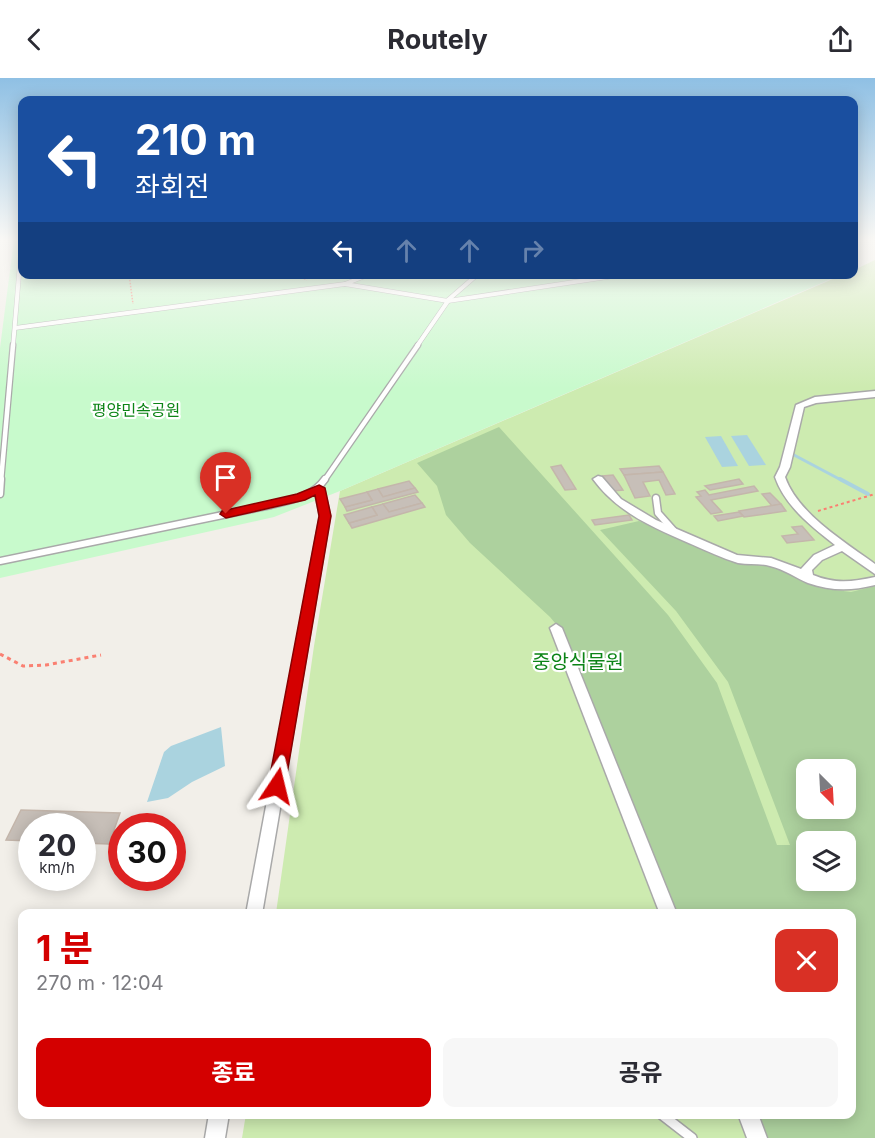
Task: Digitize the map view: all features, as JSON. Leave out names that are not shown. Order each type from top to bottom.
[{"type":"street","points":[[875,394],[815,400],[800,405],[785,467],[780,477],[783,490],[807,515],[875,570]]},
{"type":"street","points":[[598,479],[608,494],[622,506],[654,524],[735,558],[770,562],[827,586],[845,587],[875,581]]},
{"type":"street","points":[[255,909],[325,516],[319,488]]},
{"type":"street","points":[[809,579],[806,570],[811,563],[822,554],[844,546]]},
{"type":"street","points":[[556,628],[667,909]]},
{"type":"street","points":[[215,1138],[218,1119]]},
{"type":"street","points":[[750,1119],[757,1138]]},
{"type":"lane","points":[[0,494],[18,288]]},
{"type":"lane","points":[[15,328],[311,288]]},
{"type":"lane","points":[[384,288],[448,301],[531,288]]},
{"type":"lane","points":[[0,561],[271,505],[301,497],[319,488],[448,301],[461,288]]},
{"type":"lane","points":[[656,498],[658,513],[677,533]]},
{"type":"lane","points":[[667,1119],[692,1138]]},
{"type":"path","points":[[131,288],[134,312]]},
{"type":"path","points":[[807,515],[875,494]]},
{"type":"path","points":[[0,654],[23,666],[46,665],[101,655]]},
{"type":"green space","name":"평양민속공원","points":[[8,288],[809,288],[340,491],[274,517],[0,578],[0,348]]},
{"type":"green space","name":"중앙식물원","points":[[811,288],[875,288],[875,1138],[242,1138],[245,1119],[856,1119],[856,909],[277,909],[314,646],[340,491]]},
{"type":"green space","points":[[499,427],[668,615],[717,683],[777,845],[790,845],[728,682],[676,611],[600,530],[639,521],[732,559],[770,565],[821,588],[851,592],[875,586],[875,1138],[766,1138],[759,1119],[856,1119],[856,909],[675,909],[565,635],[550,617],[470,543],[446,515],[437,486],[417,463]]},
{"type":"water","points":[[747,435],[766,465],[749,466],[731,436]]},
{"type":"water","points":[[721,436],[738,466],[722,467],[705,437]]},
{"type":"water","points":[[221,727],[225,766],[192,782],[168,798],[147,802],[164,752],[171,746]]},
{"type":"building","points":[[561,465],[576,489],[565,490],[551,467]]},
{"type":"building","points":[[659,466],[663,472],[624,475],[620,469]]},
{"type":"building","points":[[663,472],[675,494],[666,495],[659,480],[643,482],[650,496],[635,498],[624,475]]},
{"type":"building","points":[[613,475],[623,490],[612,491],[603,476]]},
{"type":"building","points":[[739,479],[743,484],[710,490],[705,486]]},
{"type":"building","points":[[409,481],[415,488],[383,497],[378,489]]},
{"type":"building","points":[[754,486],[758,491],[711,500],[722,512],[711,514],[696,497],[701,496],[697,492],[705,490],[709,495]]},
{"type":"building","points":[[415,488],[418,492],[347,511],[345,507],[372,500],[367,492],[378,489],[383,497]]},
{"type":"building","points":[[367,492],[372,500],[345,507],[340,499]]},
{"type":"building","points":[[770,493],[781,504],[772,506],[762,494]]},
{"type":"building","points":[[415,495],[422,503],[389,512],[383,504]]},
{"type":"building","points":[[422,503],[425,507],[352,528],[349,523],[377,515],[372,507],[383,504],[389,512]]},
{"type":"building","points":[[781,504],[786,511],[744,517],[739,511]]},
{"type":"building","points":[[372,507],[377,515],[349,523],[344,515]]},
{"type":"building","points":[[739,512],[743,516],[718,521],[714,516]]},
{"type":"building","points":[[629,515],[632,520],[595,525],[592,520]]},
{"type":"building","points":[[802,526],[814,540],[787,543],[782,536],[798,534],[792,527]]},
{"type":"building","points":[[21,810],[120,813],[108,813],[108,844],[96,844],[96,813],[20,813]]},
{"type":"building","points":[[18,816],[18,840],[6,840]]},
{"type":"waterway","points":[[794,455],[843,481]]},
{"type":"waterway","points":[[840,479],[868,494]]},
{"type":"route","points":[[226,514],[301,497],[319,488],[324,506],[325,516],[277,786]]}]
